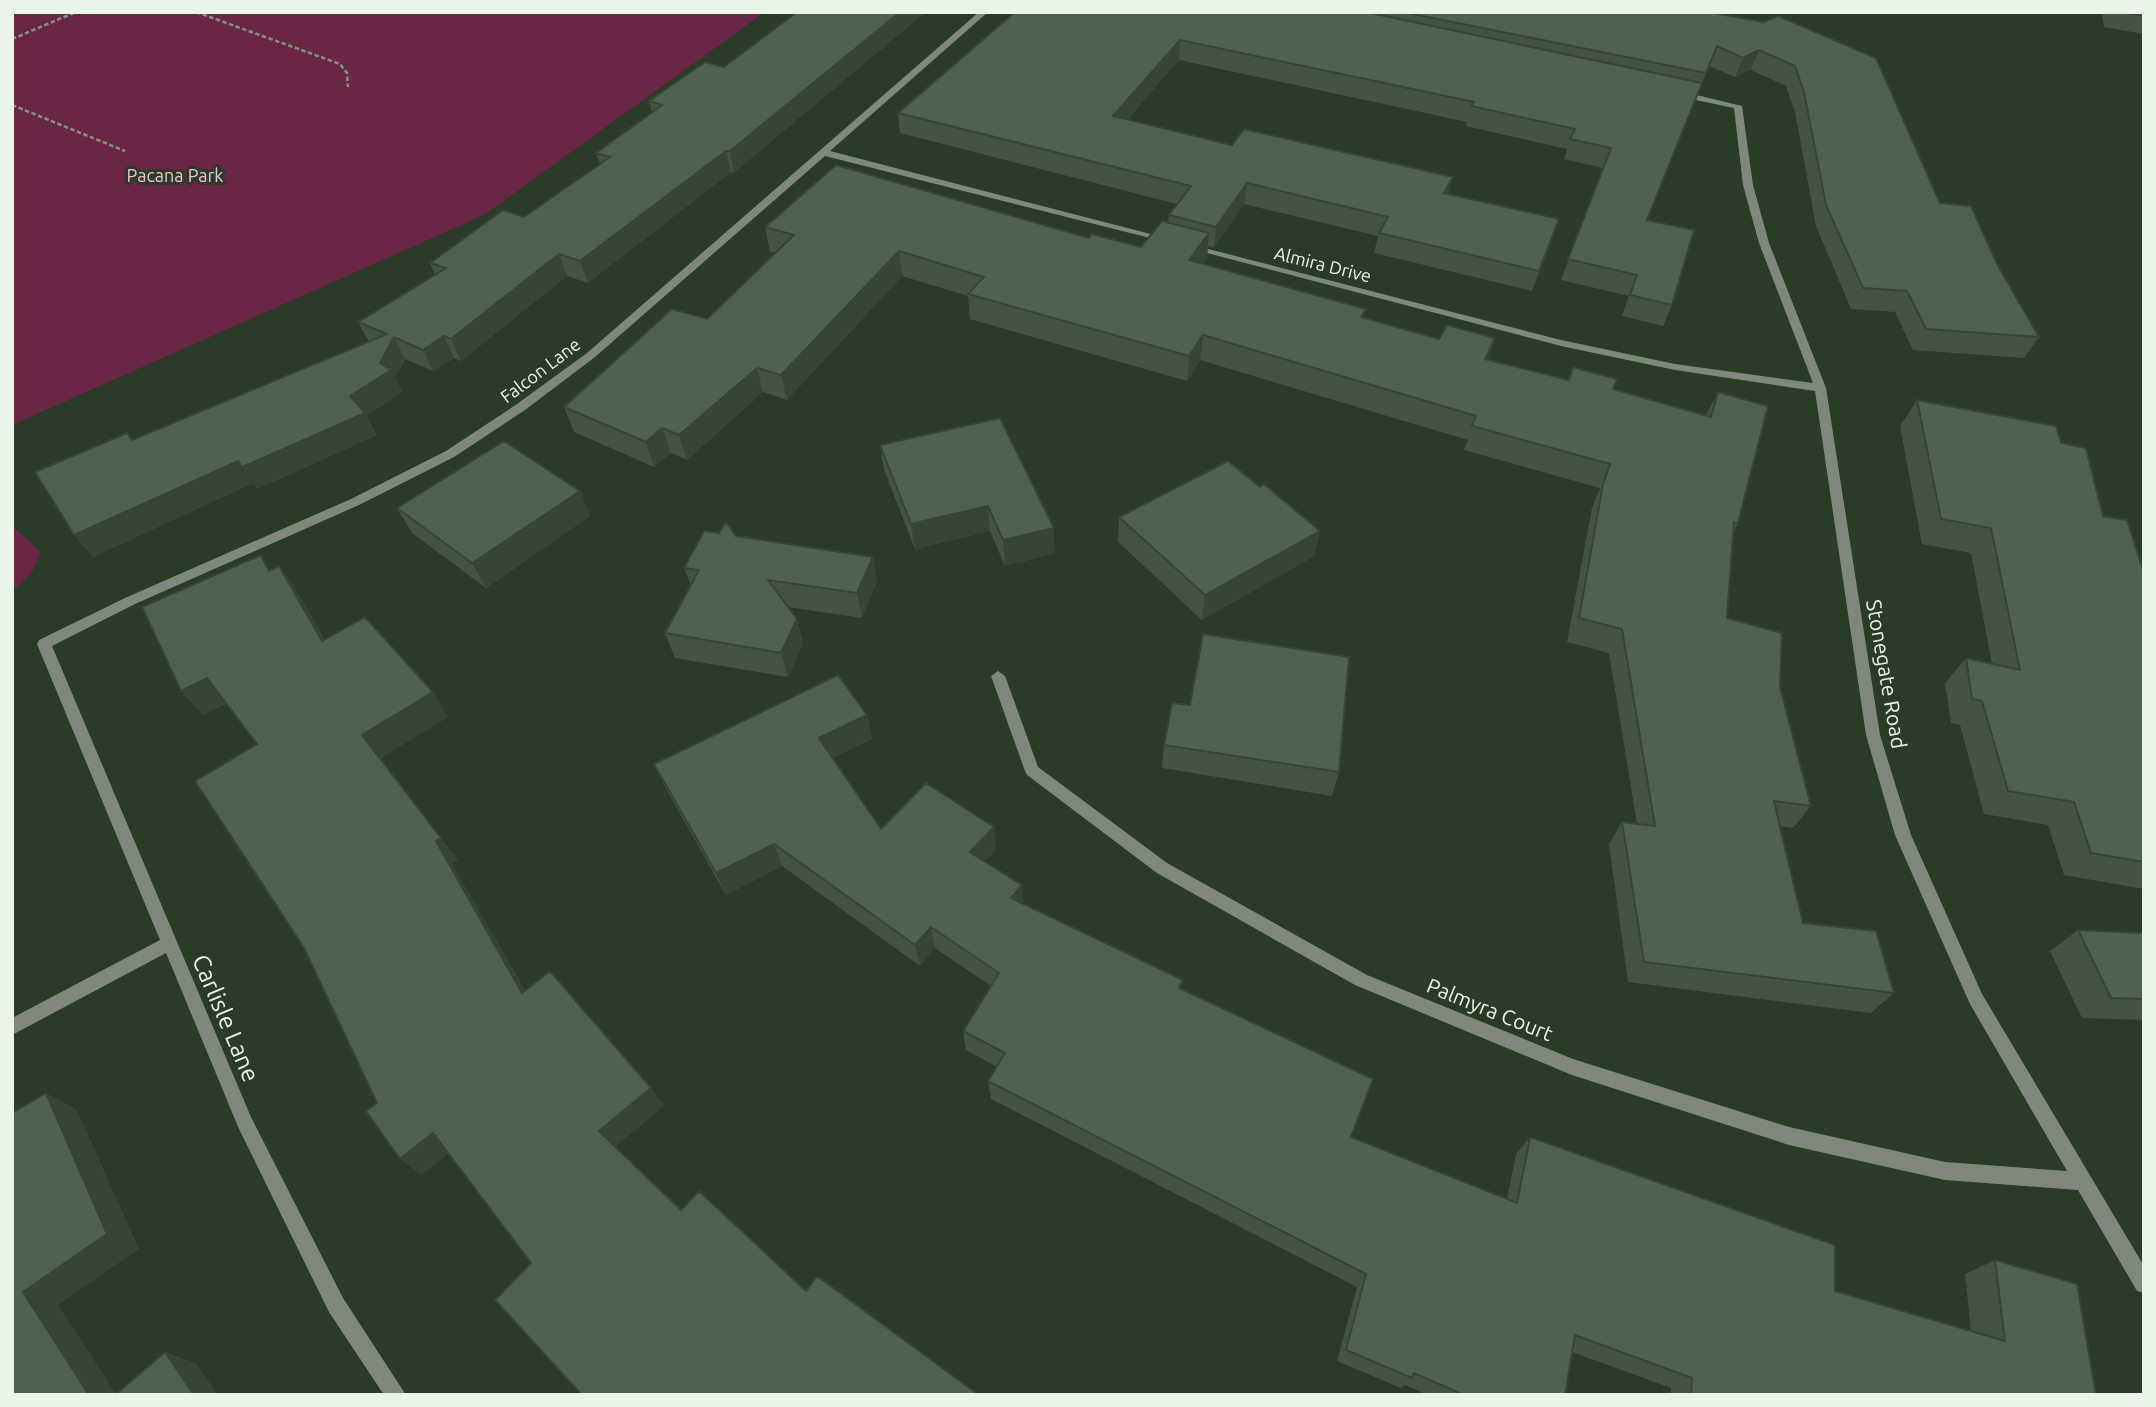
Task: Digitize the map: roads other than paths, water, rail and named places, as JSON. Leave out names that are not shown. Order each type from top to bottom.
[{"type":"street","name":"Falcon Lane","points":[[44,644],[130,601],[355,502],[450,454],[521,407],[591,355],[984,12]]},
{"type":"street","name":"Stonegate Road","points":[[1670,92],[1738,106],[1748,185],[1764,243],[1821,388],[1873,735],[1903,835],[1976,999],[2080,1181],[2144,1284]]},
{"type":"street","name":"Almira Drive","points":[[822,152],[1561,343],[1675,367],[1821,388]]},
{"type":"street","name":"Carlisle Lane","points":[[44,644],[245,1123],[336,1305],[396,1395]]},
{"type":"street","name":"Palmyra Court","points":[[998,676],[1032,771],[1162,868],[1361,980],[1572,1067],[1789,1136],[1945,1171],[2080,1181]]},
{"type":"street","points":[[12,1027],[168,944]]},
{"type":"park label","name":"Pacana Park","points":[[175,175]]}]
